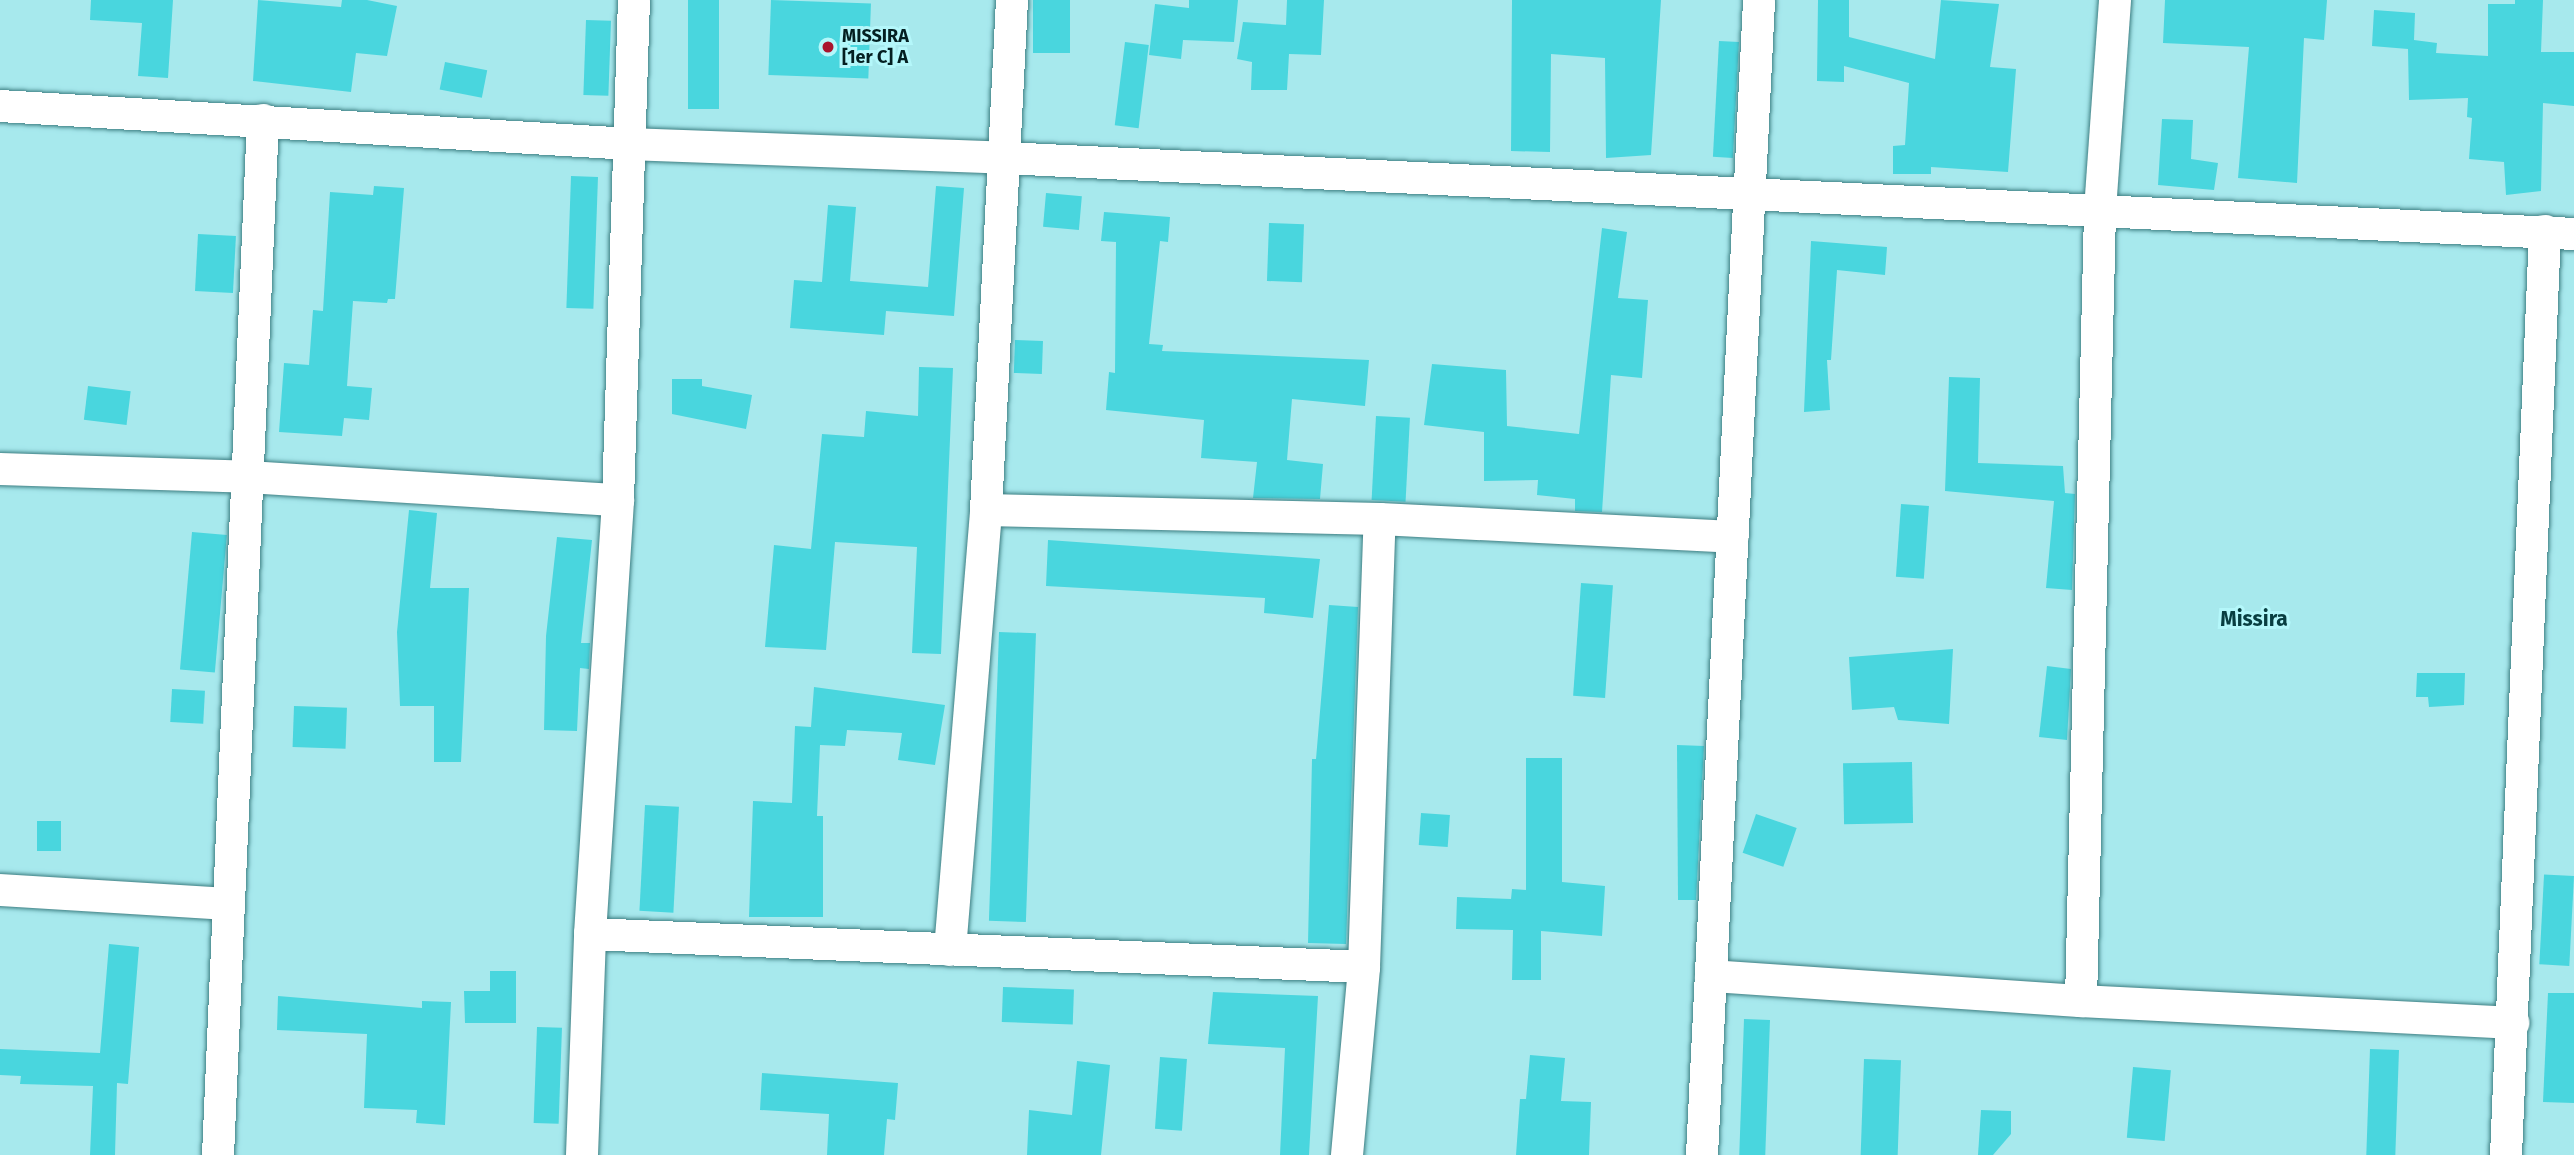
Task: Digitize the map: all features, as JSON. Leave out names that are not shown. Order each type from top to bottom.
[{"type":"street","points":[[582,1155],[590,934],[618,500],[634,0]]},
{"type":"street","points":[[950,950],[986,510],[1012,0]]},
{"type":"street","points":[[1702,1155],[1759,0]]},
{"type":"street","points":[[2081,1002],[2100,210],[2115,0]]},
{"type":"street","points":[[0,106],[630,144],[1750,192],[2559,232],[2506,1155]]},
{"type":"street","points":[[218,1155],[263,120]]},
{"type":"street","points":[[0,469],[248,477],[618,500]]},
{"type":"street","points":[[986,510],[1380,519],[1733,537]]},
{"type":"street","points":[[1346,1155],[1364,967],[1380,519]]},
{"type":"street","points":[[0,890],[229,904]]},
{"type":"street","points":[[590,934],[1364,967]]},
{"type":"street","points":[[1711,976],[2081,1002],[2512,1023]]},
{"type":"building","points":[[91,0],[173,0],[168,78],[138,76],[142,23],[90,20]]},
{"type":"building","points":[[258,0],[341,7],[342,0],[367,0],[397,6],[387,56],[356,53],[351,92],[253,81]]},
{"type":"building","points":[[688,0],[719,0],[719,109],[688,109]]},
{"type":"building","points":[[771,0],[871,3],[868,78],[768,75]]},
{"type":"building","points":[[1033,0],[1070,0],[1070,53],[1033,53]]},
{"type":"building","points":[[1189,0],[1238,0],[1234,42],[1183,40],[1181,59],[1149,55],[1155,4],[1189,8]]},
{"type":"building","points":[[1287,0],[1324,0],[1321,55],[1289,54],[1287,90],[1251,90],[1252,62],[1237,59],[1243,22],[1286,25]]},
{"type":"building","points":[[1512,0],[1661,0],[1651,155],[1606,158],[1605,58],[1551,54],[1550,152],[1511,151]]},
{"type":"building","points":[[1818,0],[1849,0],[1849,37],[1935,59],[1941,0],[1999,4],[1990,67],[2016,69],[2008,172],[1931,167],[1931,174],[1893,174],[1893,146],[1905,145],[1909,83],[1844,66],[1844,82],[1817,81]]},
{"type":"building","points":[[2165,0],[2327,0],[2324,40],[2304,38],[2297,183],[2238,178],[2249,47],[2163,43]]},
{"type":"building","points":[[2515,0],[2543,0],[2541,52],[2574,52],[2574,106],[2543,103],[2541,191],[2506,195],[2504,162],[2469,159],[2472,118],[2467,117],[2468,98],[2409,100],[2408,49],[2372,46],[2374,10],[2415,13],[2414,40],[2437,43],[2436,53],[2488,56],[2488,4],[2515,4]]},
{"type":"building","points":[[586,20],[611,21],[608,96],[583,95]]},
{"type":"building","points":[[1719,41],[1739,42],[1733,158],[1713,157]]},
{"type":"building","points":[[1125,42],[1149,45],[1139,128],[1115,125]]},
{"type":"building","points":[[445,62],[487,70],[482,98],[440,89]]},
{"type":"building","points":[[2162,119],[2193,120],[2191,159],[2218,163],[2214,190],[2158,185]]},
{"type":"building","points":[[571,176],[598,177],[593,309],[566,308]]},
{"type":"building","points":[[374,186],[404,188],[395,299],[388,299],[387,303],[353,301],[347,386],[372,388],[369,420],[344,418],[342,436],[279,432],[284,363],[309,365],[313,310],[323,311],[330,192],[373,195]]},
{"type":"building","points":[[936,186],[964,188],[954,316],[886,311],[884,335],[790,328],[794,280],[822,282],[828,205],[856,207],[850,281],[928,287]]},
{"type":"building","points":[[1046,193],[1082,196],[1079,230],[1043,227]]},
{"type":"building","points":[[1104,212],[1170,217],[1168,242],[1160,241],[1149,344],[1163,345],[1162,351],[1369,360],[1365,406],[1292,399],[1287,460],[1323,464],[1320,499],[1253,498],[1257,462],[1201,458],[1204,420],[1106,410],[1109,372],[1115,373],[1116,242],[1101,241]]},
{"type":"building","points":[[1269,223],[1304,224],[1302,282],[1267,281]]},
{"type":"building","points":[[1602,228],[1627,232],[1618,298],[1648,300],[1642,378],[1611,375],[1602,512],[1575,511],[1575,499],[1537,495],[1538,480],[1484,481],[1484,432],[1424,425],[1432,364],[1506,370],[1507,426],[1579,434]]},
{"type":"building","points":[[198,234],[236,236],[233,293],[195,291]]},
{"type":"building","points":[[1811,241],[1887,247],[1885,275],[1837,270],[1831,360],[1827,360],[1830,410],[1804,412]]},
{"type":"building","points":[[1015,340],[1043,341],[1042,374],[1014,373]]},
{"type":"building","points":[[919,367],[953,368],[941,654],[912,653],[917,547],[835,542],[826,650],[765,647],[774,545],[811,549],[822,434],[864,437],[866,411],[918,416]]},
{"type":"building","points":[[1949,377],[1980,378],[1978,463],[2063,466],[2065,493],[2075,494],[2072,590],[2046,588],[2054,501],[1945,491]]},
{"type":"building","points":[[672,379],[702,379],[702,386],[752,395],[746,429],[672,414]]},
{"type":"building","points":[[88,386],[131,391],[127,425],[84,420]]},
{"type":"building","points":[[1376,416],[1410,418],[1406,502],[1372,500]]},
{"type":"building","points":[[1901,504],[1929,506],[1924,579],[1896,577]]},
{"type":"building","points":[[409,510],[437,513],[430,588],[469,588],[461,762],[434,762],[434,706],[400,706],[397,632]]},
{"type":"building","points":[[192,532],[227,535],[215,673],[180,669]]},
{"type":"building","points":[[557,537],[592,540],[581,643],[590,643],[589,669],[580,668],[577,731],[544,730],[546,636]]},
{"type":"building","points":[[1048,540],[1320,559],[1313,618],[1264,613],[1265,598],[1046,586]]},
{"type":"building","points":[[1581,583],[1613,585],[1605,698],[1573,696]]},
{"type":"building","points":[[1329,605],[1358,607],[1346,944],[1308,943],[1312,759],[1316,759]]},
{"type":"building","points":[[999,632],[1036,633],[1026,922],[989,921]]},
{"type":"building","points":[[1953,649],[1949,724],[1898,720],[1894,707],[1852,710],[1849,657]]},
{"type":"building","points":[[2047,666],[2071,669],[2067,740],[2039,737]]},
{"type":"building","points":[[2417,673],[2465,673],[2464,705],[2429,707],[2428,697],[2416,697]]},
{"type":"building","points":[[814,687],[945,705],[935,765],[898,760],[902,733],[847,730],[845,746],[820,745],[817,816],[823,816],[823,917],[749,917],[753,801],[792,803],[795,726],[811,727]]},
{"type":"building","points":[[172,689],[205,691],[203,724],[170,722]]},
{"type":"building","points":[[294,706],[347,708],[346,749],[293,747]]},
{"type":"building","points":[[1677,745],[1704,746],[1696,900],[1678,900]]},
{"type":"building","points":[[1526,758],[1562,758],[1562,882],[1605,886],[1602,936],[1541,931],[1541,980],[1512,980],[1513,930],[1456,929],[1457,897],[1511,899],[1512,889],[1526,890]]},
{"type":"building","points":[[1912,762],[1913,823],[1844,824],[1843,763]]},
{"type":"building","points":[[645,805],[679,807],[673,913],[639,911]]},
{"type":"building","points":[[1421,813],[1450,815],[1448,847],[1419,845]]},
{"type":"building","points":[[1756,814],[1797,828],[1783,867],[1743,853]]},
{"type":"building","points":[[37,821],[61,821],[61,851],[37,851]]},
{"type":"building","points":[[2544,874],[2574,876],[2569,966],[2539,964]]},
{"type":"building","points":[[109,944],[139,947],[128,1084],[117,1083],[115,1155],[90,1155],[93,1086],[20,1084],[21,1076],[0,1075],[0,1049],[100,1053]]},
{"type":"building","points":[[490,971],[516,971],[516,1023],[465,1023],[464,991],[490,991]]},
{"type":"building","points":[[1003,987],[1074,989],[1073,1024],[1002,1022]]},
{"type":"building","points":[[1213,992],[1318,996],[1309,1155],[1280,1155],[1285,1048],[1208,1044]]},
{"type":"building","points":[[2548,993],[2574,993],[2574,1103],[2543,1102]]},
{"type":"building","points":[[278,996],[422,1008],[422,1001],[451,1002],[445,1125],[416,1123],[417,1110],[364,1108],[367,1034],[277,1030]]},
{"type":"building","points":[[1744,1019],[1770,1020],[1765,1155],[1739,1155]]},
{"type":"building","points":[[537,1027],[562,1028],[559,1124],[534,1123]]},
{"type":"building","points":[[2370,1049],[2399,1050],[2395,1155],[2366,1155]]},
{"type":"building","points":[[1530,1055],[1565,1058],[1561,1101],[1591,1102],[1589,1155],[1516,1155],[1520,1099],[1526,1099]]},
{"type":"building","points":[[1160,1057],[1187,1059],[1182,1131],[1155,1129]]},
{"type":"building","points":[[1864,1059],[1901,1060],[1898,1155],[1861,1155]]},
{"type":"building","points":[[1077,1061],[1110,1065],[1101,1155],[1027,1155],[1029,1110],[1072,1115]]},
{"type":"building","points":[[2133,1067],[2171,1070],[2165,1141],[2127,1138]]},
{"type":"building","points":[[762,1073],[898,1083],[895,1120],[887,1119],[884,1155],[827,1155],[829,1114],[760,1110]]},
{"type":"building","points":[[1981,1110],[2011,1111],[2011,1134],[1993,1155],[1978,1155]]},
{"type":"place","name":"MISSIRA [1er C] A","points":[[828,47]]},
{"type":"district","name":"Missira","points":[[2254,619]]}]
